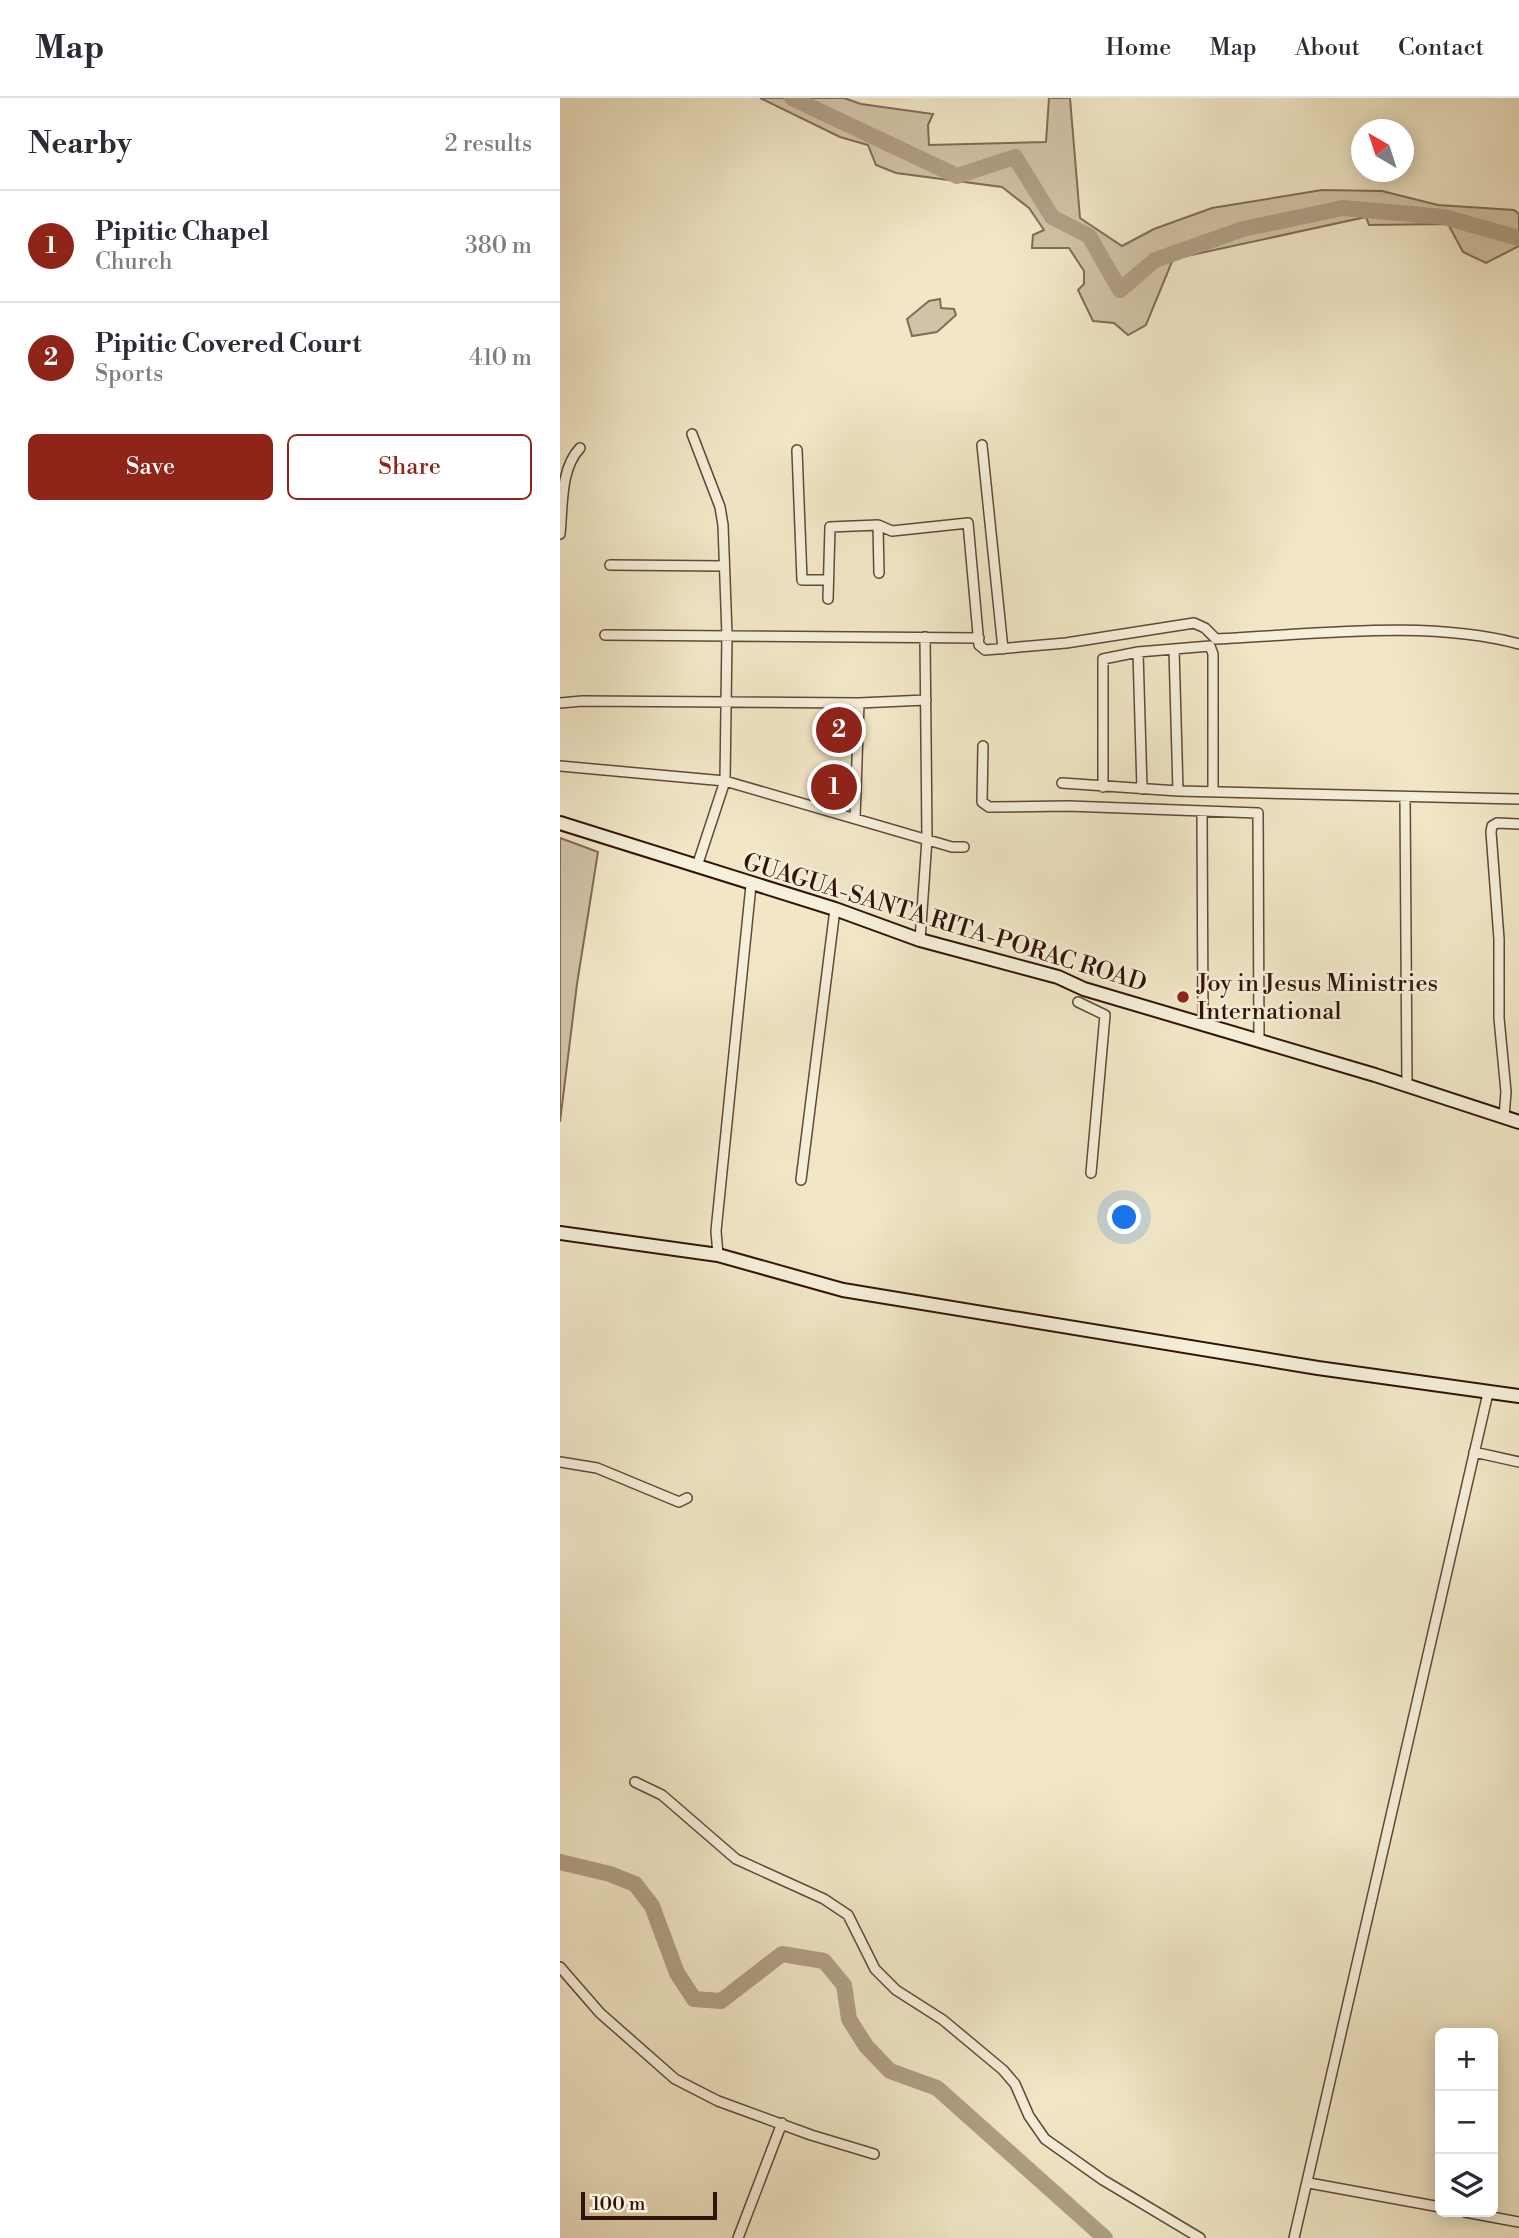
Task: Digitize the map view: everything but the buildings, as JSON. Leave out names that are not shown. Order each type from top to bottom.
[{"type":"main road","name":"GUAGUA-SANTA RITA-PORAC ROAD","points":[[560,823],[835,909],[920,940],[1058,978],[1084,989],[1519,1122]]},
{"type":"main road","points":[[560,1233],[718,1255],[843,1290],[1519,1396]]},
{"type":"street","points":[[692,434],[720,507],[727,635],[725,781],[697,866]]},
{"type":"street","points":[[982,445],[1003,649]]},
{"type":"street","points":[[560,534],[566,472],[571,457],[580,448]]},
{"type":"street","points":[[797,450],[802,580],[828,580]]},
{"type":"street","points":[[828,598],[830,527],[878,526],[891,531],[968,523],[981,648],[1003,649],[1066,643],[1194,623],[1205,628],[1216,639],[1342,631],[1471,636],[1519,644]]},
{"type":"street","points":[[878,526],[879,573]]},
{"type":"street","points":[[610,565],[724,566]]},
{"type":"street","points":[[605,635],[979,638]]},
{"type":"street","points":[[920,940],[927,839],[925,637]]},
{"type":"street","points":[[1103,787],[1101,663],[1106,657],[1206,646],[1212,649],[1213,792]]},
{"type":"street","points":[[1174,649],[1178,791]]},
{"type":"street","points":[[1138,652],[1142,789]]},
{"type":"street","points":[[560,703],[859,703],[926,700]]},
{"type":"street","points":[[855,818],[859,703]]},
{"type":"street","points":[[983,746],[985,806],[1258,813],[1259,1041]]},
{"type":"street","points":[[560,766],[725,781],[952,847],[964,846]]},
{"type":"street","points":[[1062,783],[1178,791],[1519,799]]},
{"type":"street","points":[[1405,797],[1407,1086]]},
{"type":"street","points":[[1202,812],[1203,1024]]},
{"type":"street","points":[[1504,1117],[1506,1092],[1499,1017],[1499,939],[1492,826],[1497,823],[1519,824]]},
{"type":"street","points":[[718,1255],[716,1231],[751,884]]},
{"type":"street","points":[[801,1180],[835,909]]},
{"type":"street","points":[[1078,1002],[1105,1015],[1091,1173]]},
{"type":"street","points":[[1294,2238],[1309,2183],[1488,1393]]},
{"type":"street","points":[[1474,1452],[1519,1462]]},
{"type":"street","points":[[560,1462],[615,1474],[679,1502],[687,1498]]},
{"type":"street","points":[[635,1782],[662,1795],[736,1859],[848,1915],[875,1969],[896,1990],[943,2020],[1003,2070],[1015,2084],[1028,2116],[1045,2140],[1103,2180],[1200,2238]]},
{"type":"street","points":[[560,1967],[600,2013],[675,2080],[719,2101],[874,2154]]},
{"type":"street","points":[[738,2238],[782,2123]]},
{"type":"street","points":[[1309,2183],[1435,2206]]},
{"type":"street","points":[[1492,2217],[1519,2222]]},
{"type":"shaded area","points":[[760,98],[844,98],[861,104],[933,114],[928,125],[929,145],[1046,142],[1049,98],[1070,98],[1080,218],[1122,246],[1154,229],[1212,208],[1322,190],[1382,191],[1438,205],[1514,210],[1519,214],[1519,246],[1486,263],[1463,252],[1448,224],[1369,225],[1366,217],[1173,259],[1146,325],[1128,335],[1114,323],[1093,321],[1078,290],[1084,284],[1084,271],[1069,248],[1032,248],[1033,235],[1044,230],[1029,208],[1002,187],[896,173],[876,165],[868,145],[840,137]]},
{"type":"shaded area","points":[[940,299],[941,308],[954,309],[956,315],[937,332],[912,336],[907,319],[929,301]]},
{"type":"shaded area","points":[[560,838],[598,852],[577,984],[560,1122]]},
{"type":"waterway","points":[[792,98],[957,176],[1015,157],[1052,217],[1089,236],[1120,290],[1155,260],[1243,229],[1343,208],[1444,217],[1519,238]]},
{"type":"waterway","points":[[560,1862],[610,1874],[635,1884],[652,1906],[677,1973],[694,1999],[721,2001],[782,1954],[824,1961],[844,1985],[849,2019],[866,2046],[890,2071],[937,2088],[1105,2238]]},
{"type":"place","name":"Pipitic Covered Court","points":[[839,730]]},
{"type":"place","name":"Pipitic Chapel","points":[[834,787]]},
{"type":"place","name":"Joy in Jesus Ministries International","points":[[1183,997]]}]
